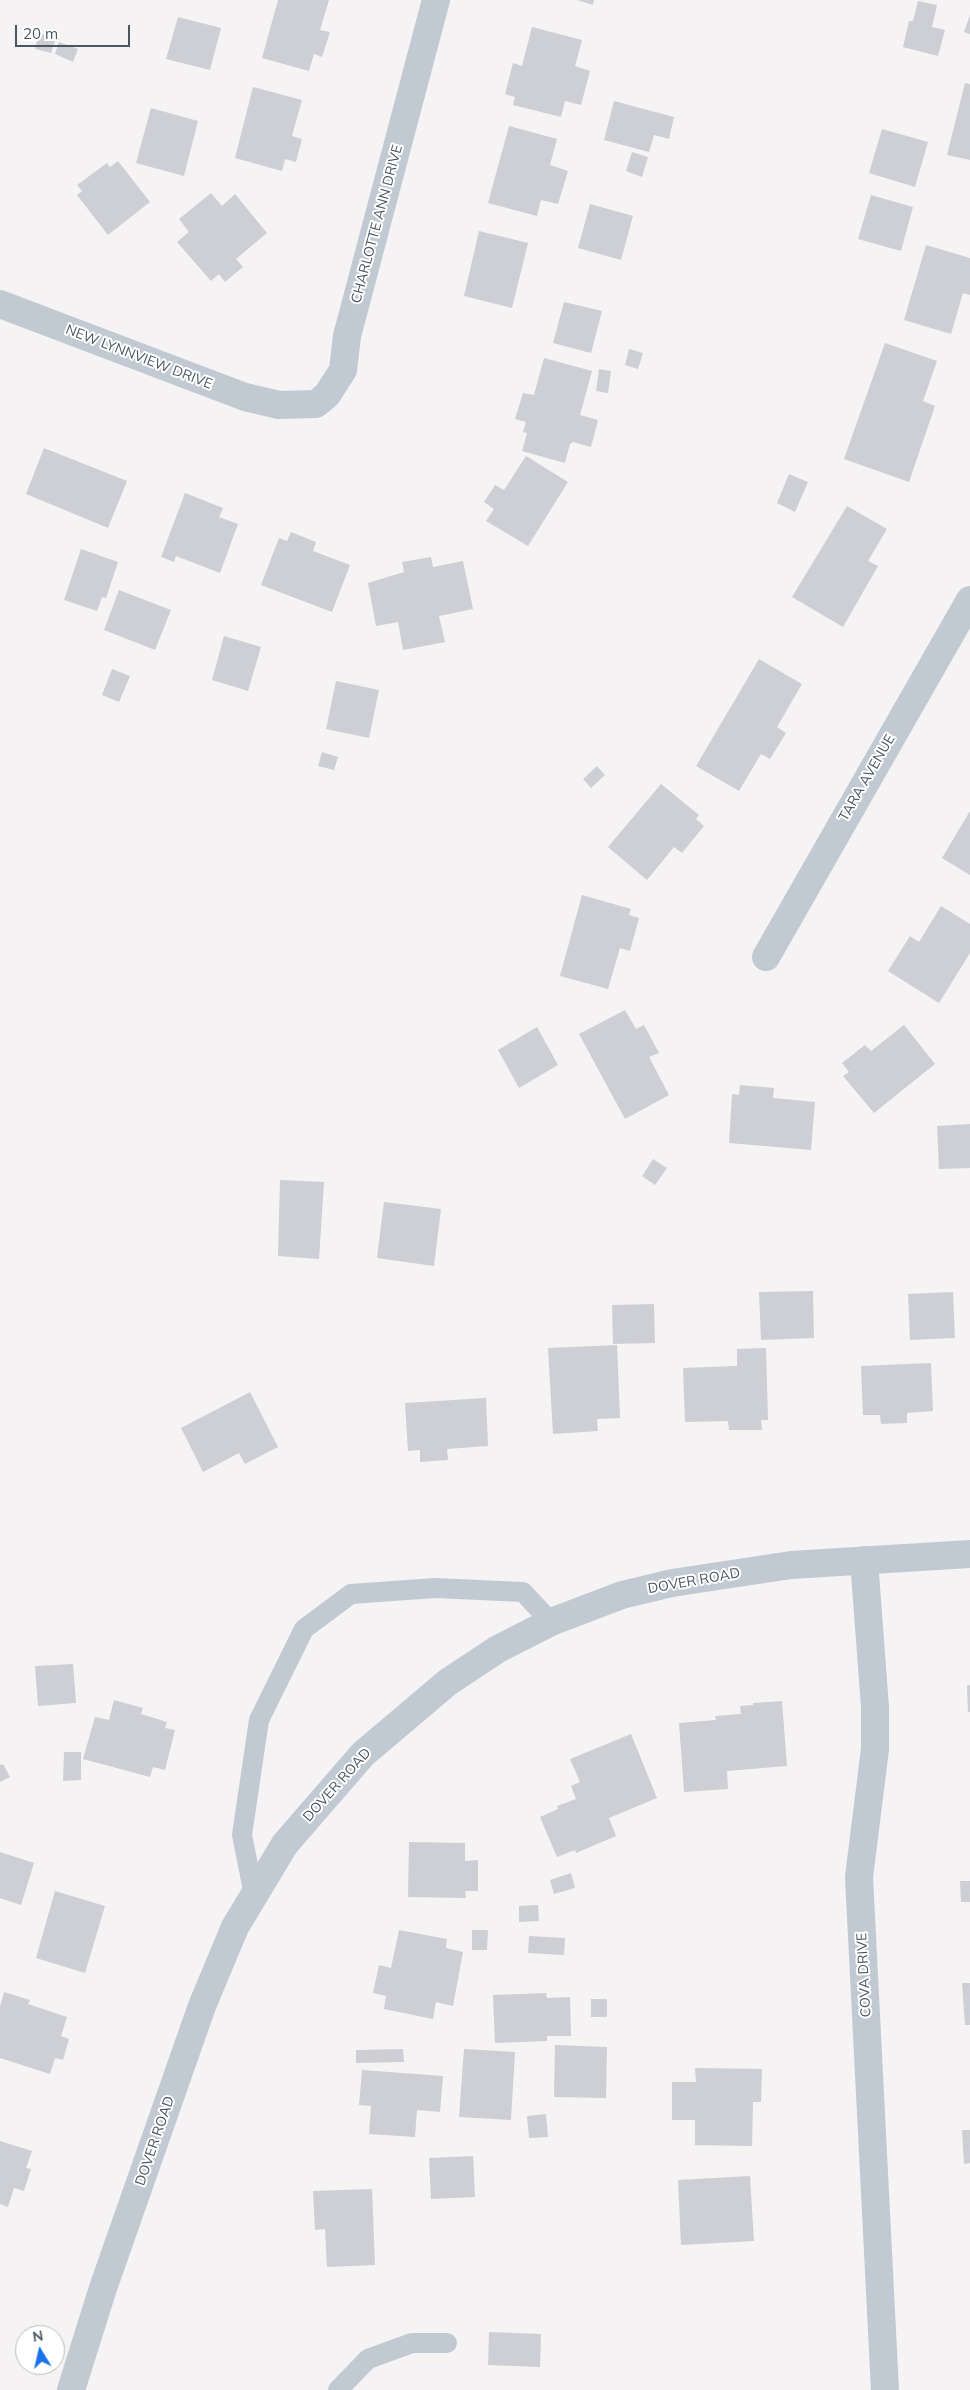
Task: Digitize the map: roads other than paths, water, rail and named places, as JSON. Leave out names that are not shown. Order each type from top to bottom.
[{"type":"street","name":"CHARLOTTE ANN DRIVE","points":[[280,405],[316,404],[327,395],[343,370],[347,336],[436,0]]},
{"type":"street","name":"NEW LYNNVIEW DRIVE","points":[[0,304],[245,397],[280,405]]},
{"type":"street","name":"TARA AVENUE","points":[[766,956],[970,600]]},
{"type":"street","name":"DOVER ROAD","points":[[71,2390],[106,2279],[202,2006],[235,1927],[285,1844],[363,1754],[448,1682],[498,1649],[550,1622],[622,1595],[672,1583],[791,1565],[970,1554]]},
{"type":"street","name":"COVA DRIVE","points":[[864,1560],[875,1707],[875,1749],[859,1877],[885,2390]]},
{"type":"lane","points":[[254,1895],[242,1835],[259,1720],[304,1629],[351,1594],[435,1588],[524,1592],[550,1622]]},
{"type":"lane","points":[[338,2390],[368,2358],[412,2343],[447,2344]]}]
